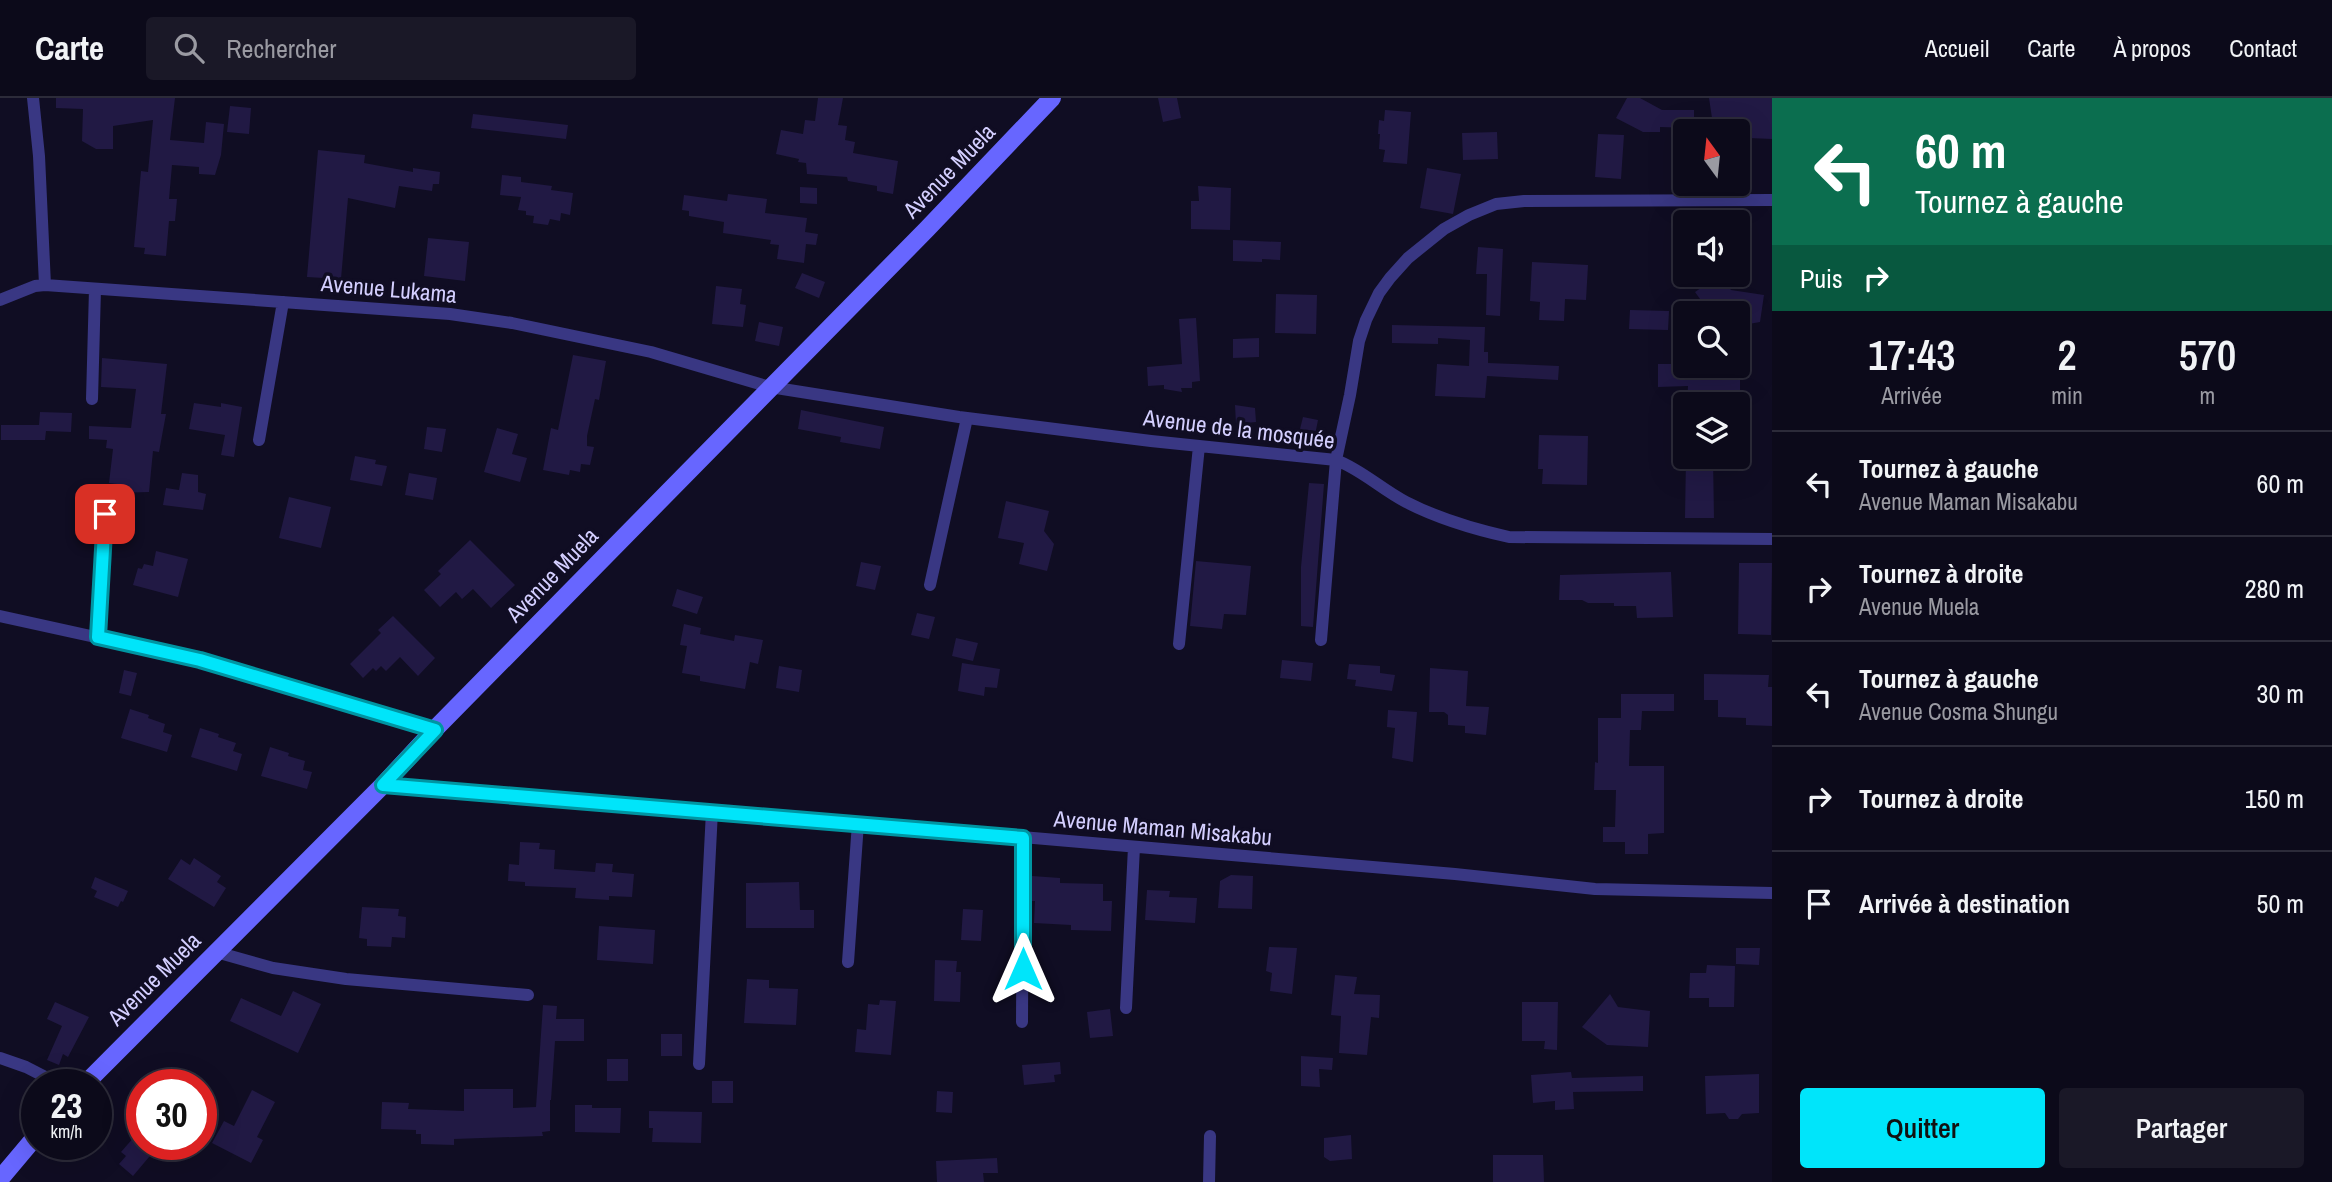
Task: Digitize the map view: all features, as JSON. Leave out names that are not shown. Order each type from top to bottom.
[{"type":"street","points":[[33,98],[39,156],[45,285]]},
{"type":"street","name":"Avenue Muela","points":[[100,1069],[383,785],[1052,98]]},
{"type":"street","points":[[1321,640],[1336,460],[1359,341],[1379,293],[1408,258],[1444,229],[1496,204],[1524,201],[1772,200]]},
{"type":"street","name":"Avenue Lukama","points":[[0,300],[45,285],[450,314],[512,323],[651,352],[770,387]]},
{"type":"street","points":[[92,399],[95,289]]},
{"type":"street","points":[[259,440],[283,302]]},
{"type":"street","name":"Avenue de la mosquée","points":[[770,387],[967,418],[1336,460],[1353,467],[1384,489],[1425,511],[1467,528],[1509,537],[1772,539]]},
{"type":"street","points":[[930,584],[967,418]]},
{"type":"street","points":[[1179,644],[1199,446]]},
{"type":"street","points":[[98,637],[105,514]]},
{"type":"street","points":[[0,616],[200,660],[435,730]]},
{"type":"street","name":"Avenue Maman Misakabu","points":[[383,785],[1441,873],[1595,889],[1772,893]]},
{"type":"street","points":[[699,1064],[712,811]]},
{"type":"street","points":[[848,962],[858,823]]},
{"type":"street","points":[[1022,1022],[1023,838]]},
{"type":"street","points":[[1126,1008],[1134,847]]},
{"type":"street","points":[[216,952],[273,968],[346,979],[528,995]]},
{"type":"street","points":[[0,1058],[30,1069]]},
{"type":"street","points":[[1209,1182],[1210,1136]]},
{"type":"street","points":[[0,1179],[21,1154]]},
{"type":"building","points":[[56,98],[175,98],[170,140],[204,143],[206,122],[224,124],[221,155],[215,175],[199,174],[199,167],[172,165],[169,199],[177,199],[175,221],[169,221],[166,256],[144,254],[145,248],[134,247],[141,171],[148,172],[153,120],[113,126],[113,149],[96,149],[82,141],[83,109],[56,108]]},
{"type":"building","points":[[818,98],[843,98],[838,125],[847,126],[845,140],[855,142],[853,153],[898,161],[893,194],[877,191],[877,186],[848,181],[847,177],[807,174],[806,163],[776,154],[781,130],[803,134],[805,120],[815,121]]},
{"type":"building","points":[[1158,98],[1177,98],[1181,118],[1163,122]]},
{"type":"building","points":[[1627,98],[1640,98],[1662,110],[1694,110],[1694,119],[1673,119],[1673,127],[1660,127],[1660,132],[1643,132],[1616,118]]},
{"type":"building","points":[[1709,98],[1772,98],[1772,139],[1750,138],[1750,119],[1712,118]]},
{"type":"building","points":[[230,106],[251,108],[249,134],[227,132]]},
{"type":"building","points":[[1385,110],[1411,112],[1407,164],[1383,162],[1385,150],[1379,149],[1378,134],[1379,120],[1384,121]]},
{"type":"building","points":[[473,114],[568,125],[566,139],[471,128]]},
{"type":"building","points":[[1497,132],[1498,159],[1463,160],[1462,133]]},
{"type":"building","points":[[1598,134],[1624,135],[1621,179],[1595,177]]},
{"type":"building","points":[[318,150],[365,155],[364,163],[413,172],[413,168],[440,172],[439,184],[433,184],[432,191],[399,186],[395,208],[348,198],[341,279],[307,277]]},
{"type":"building","points":[[1427,168],[1461,174],[1453,214],[1420,208]]},
{"type":"building","points":[[502,175],[521,177],[521,182],[552,186],[551,190],[573,193],[570,215],[561,213],[560,221],[550,219],[548,225],[533,223],[534,216],[518,210],[521,197],[500,195]]},
{"type":"building","points":[[1198,186],[1231,188],[1230,230],[1191,229],[1191,201],[1199,201]]},
{"type":"building","points":[[800,187],[817,188],[817,204],[800,203]]},
{"type":"building","points":[[728,194],[767,199],[765,213],[807,218],[805,232],[818,234],[816,245],[806,244],[804,263],[777,259],[779,245],[770,244],[771,240],[723,233],[724,222],[689,216],[689,211],[682,210],[684,195],[727,201]]},
{"type":"building","points":[[428,238],[469,242],[465,281],[424,276]]},
{"type":"building","points":[[1233,240],[1281,242],[1280,260],[1233,261]]},
{"type":"building","points":[[1478,247],[1503,249],[1500,316],[1486,315],[1487,274],[1476,274]]},
{"type":"building","points":[[1532,262],[1588,265],[1586,300],[1565,299],[1564,321],[1539,320],[1540,302],[1530,301]]},
{"type":"building","points":[[802,273],[825,282],[819,298],[795,288]]},
{"type":"building","points":[[716,286],[742,289],[740,304],[746,305],[743,327],[712,324]]},
{"type":"building","points":[[1702,287],[1729,287],[1731,290],[1764,295],[1760,322],[1750,324],[1750,301],[1701,301],[1695,292]]},
{"type":"building","points":[[1276,294],[1317,295],[1316,334],[1275,333]]},
{"type":"building","points":[[1630,310],[1669,311],[1668,330],[1629,329]]},
{"type":"building","points":[[1196,318],[1200,381],[1192,382],[1192,388],[1181,388],[1182,392],[1164,389],[1164,385],[1148,386],[1147,367],[1182,364],[1179,319]]},
{"type":"building","points":[[759,322],[783,327],[779,346],[755,341]]},
{"type":"building","points":[[1392,325],[1485,327],[1484,352],[1488,352],[1488,363],[1559,366],[1558,380],[1487,376],[1485,398],[1435,396],[1437,364],[1469,366],[1470,340],[1438,338],[1438,344],[1392,343]]},
{"type":"building","points":[[1259,338],[1259,357],[1233,358],[1233,339]]},
{"type":"building","points":[[573,355],[606,361],[599,400],[595,399],[587,436],[587,446],[594,447],[590,465],[581,464],[580,472],[570,470],[569,475],[543,470],[551,428],[558,430]]},
{"type":"building","points":[[102,358],[167,364],[161,414],[166,414],[159,452],[153,451],[149,492],[117,493],[117,484],[109,483],[113,449],[106,448],[107,440],[89,439],[89,426],[131,428],[136,389],[101,387]]},
{"type":"building","points":[[1658,364],[1673,364],[1673,378],[1740,378],[1740,392],[1688,392],[1688,386],[1658,387]]},
{"type":"building","points":[[194,403],[221,407],[221,403],[242,407],[234,457],[221,455],[225,435],[189,429]]},
{"type":"building","points":[[1235,405],[1255,408],[1256,422],[1236,424]]},
{"type":"building","points":[[801,410],[884,427],[880,449],[840,442],[841,437],[798,429]]},
{"type":"building","points":[[40,412],[72,413],[71,432],[46,431],[45,440],[1,440],[1,425],[39,425]]},
{"type":"building","points":[[1303,417],[1318,420],[1315,435],[1299,433]]},
{"type":"building","points":[[427,427],[446,429],[442,452],[424,449]]},
{"type":"building","points":[[497,428],[518,434],[512,454],[527,458],[520,482],[484,472]]},
{"type":"building","points":[[1539,435],[1588,436],[1587,485],[1542,484],[1543,469],[1538,469]]},
{"type":"building","points":[[355,456],[376,460],[375,464],[387,466],[382,486],[350,480]]},
{"type":"building","points":[[1686,469],[1713,469],[1714,518],[1685,518]]},
{"type":"building","points":[[182,473],[198,475],[198,492],[206,494],[203,510],[163,505],[166,488],[179,490]]},
{"type":"building","points":[[409,473],[437,478],[433,500],[405,495]]},
{"type":"building","points":[[1309,483],[1324,484],[1313,627],[1301,626],[1301,567]]},
{"type":"building","points":[[289,497],[331,507],[321,548],[279,538]]},
{"type":"building","points":[[1006,501],[1049,511],[1044,531],[1054,544],[1047,571],[1019,564],[1024,543],[998,538]]},
{"type":"building","points":[[470,540],[515,585],[491,608],[473,589],[462,599],[456,592],[440,607],[424,590],[441,574],[438,571]]},
{"type":"building","points":[[156,551],[188,559],[178,597],[133,585],[138,568],[142,569],[144,564],[153,566]]},
{"type":"building","points":[[1196,561],[1251,566],[1246,615],[1224,614],[1222,629],[1190,626]]},
{"type":"building","points":[[861,562],[881,566],[875,590],[856,586]]},
{"type":"building","points":[[1739,563],[1772,563],[1771,635],[1738,634]]},
{"type":"building","points":[[1671,572],[1673,617],[1637,618],[1636,606],[1559,600],[1560,575]]},
{"type":"building","points":[[677,589],[703,597],[697,614],[672,606]]},
{"type":"building","points":[[917,613],[935,617],[929,639],[911,635]]},
{"type":"building","points":[[393,616],[435,658],[418,676],[400,657],[386,671],[381,666],[376,671],[373,668],[363,678],[350,664],[381,633],[378,630]]},
{"type":"building","points":[[684,624],[701,628],[700,634],[734,641],[735,635],[763,640],[758,664],[750,662],[745,689],[700,681],[700,676],[682,673],[687,646],[680,645]]},
{"type":"building","points":[[956,638],[978,643],[973,661],[952,656]]},
{"type":"building","points":[[1282,660],[1313,663],[1311,681],[1280,678]]},
{"type":"building","points":[[962,663],[1000,669],[997,688],[985,687],[984,696],[958,691]]},
{"type":"building","points":[[1349,664],[1380,666],[1380,673],[1395,675],[1392,691],[1355,686],[1356,680],[1347,679]]},
{"type":"building","points":[[779,666],[802,670],[799,692],[776,688]]},
{"type":"building","points":[[1430,668],[1468,671],[1466,706],[1489,707],[1486,735],[1465,733],[1465,726],[1448,725],[1448,715],[1444,712],[1429,712]]},
{"type":"building","points":[[124,670],[137,673],[131,696],[119,693]]},
{"type":"building","points":[[1704,674],[1769,675],[1768,687],[1772,687],[1772,726],[1746,725],[1746,718],[1718,717],[1718,700],[1704,700]]},
{"type":"building","points":[[1621,694],[1674,694],[1674,711],[1642,711],[1641,730],[1630,730],[1629,766],[1664,766],[1664,833],[1648,834],[1648,854],[1625,854],[1625,842],[1603,842],[1603,827],[1615,827],[1616,790],[1594,790],[1595,762],[1598,763],[1598,718],[1621,718]]},
{"type":"building","points":[[130,709],[165,724],[163,732],[172,735],[167,752],[121,738]]},
{"type":"building","points":[[1388,710],[1417,712],[1413,762],[1392,758],[1395,728],[1387,727]]},
{"type":"building","points":[[200,728],[236,743],[233,751],[242,754],[237,771],[191,757]]},
{"type":"building","points":[[270,747],[305,761],[303,770],[312,772],[307,789],[261,776]]},
{"type":"building","points":[[520,842],[540,843],[539,849],[555,850],[554,869],[595,872],[596,863],[613,864],[612,872],[634,874],[632,897],[609,896],[609,900],[575,898],[576,888],[525,886],[525,882],[508,881],[509,864],[519,865]]},
{"type":"building","points":[[194,858],[221,876],[217,882],[226,888],[214,907],[168,879],[181,859],[190,865]]},
{"type":"building","points":[[1231,875],[1253,876],[1252,909],[1218,908],[1220,881]]},
{"type":"building","points":[[1032,876],[1060,878],[1060,883],[1103,884],[1103,901],[1112,901],[1111,931],[1071,930],[1071,925],[1034,923]]},
{"type":"building","points":[[95,877],[128,891],[118,907],[94,897],[97,891],[91,888]]},
{"type":"building","points":[[799,882],[800,910],[814,910],[814,928],[746,928],[746,883]]},
{"type":"building","points":[[1147,890],[1170,891],[1169,897],[1197,898],[1195,923],[1145,920]]},
{"type":"building","points":[[362,907],[399,909],[398,916],[406,917],[405,938],[392,937],[391,947],[367,946],[367,939],[359,938]]},
{"type":"building","points":[[963,909],[983,910],[981,941],[961,940]]},
{"type":"building","points":[[599,926],[655,930],[653,964],[597,960]]},
{"type":"building","points":[[1269,947],[1297,948],[1292,994],[1270,991],[1272,973],[1266,971]]},
{"type":"building","points":[[1736,948],[1760,948],[1759,965],[1736,964]]},
{"type":"building","points":[[935,960],[957,961],[956,972],[961,972],[960,1002],[934,1001]]},
{"type":"building","points":[[1707,965],[1735,966],[1734,1007],[1709,1007],[1709,998],[1689,998],[1690,973],[1706,973]]},
{"type":"building","points":[[1335,975],[1357,977],[1354,994],[1380,995],[1379,1018],[1371,1017],[1367,1055],[1339,1053],[1341,1016],[1331,1015]]},
{"type":"building","points":[[747,979],[769,980],[769,988],[798,989],[796,1025],[744,1023]]},
{"type":"building","points":[[293,991],[321,1004],[298,1053],[230,1021],[241,998],[281,1016]]},
{"type":"building","points":[[1610,994],[1618,1007],[1650,1011],[1648,1047],[1607,1045],[1582,1027]]},
{"type":"building","points":[[880,1000],[896,1001],[891,1055],[855,1052],[857,1029],[866,1030],[868,1004],[879,1005]]},
{"type":"building","points":[[55,1002],[89,1017],[68,1057],[63,1054],[59,1065],[47,1060],[62,1026],[47,1019]]},
{"type":"building","points":[[1522,1002],[1558,1002],[1557,1050],[1544,1049],[1545,1041],[1522,1041]]},
{"type":"building","points":[[543,1005],[557,1006],[556,1019],[584,1019],[584,1041],[555,1041],[550,1131],[542,1132],[543,1136],[454,1139],[454,1145],[421,1144],[421,1134],[416,1134],[416,1130],[381,1129],[382,1102],[409,1103],[408,1109],[464,1111],[464,1089],[513,1089],[513,1108],[536,1107]]},
{"type":"building","points":[[1110,1009],[1113,1036],[1090,1038],[1087,1012]]},
{"type":"building","points":[[661,1034],[682,1034],[682,1056],[661,1056]]},
{"type":"building","points":[[1301,1056],[1333,1058],[1332,1070],[1319,1069],[1320,1087],[1301,1086]]},
{"type":"building","points":[[607,1059],[628,1059],[628,1081],[607,1081]]},
{"type":"building","points":[[1060,1062],[1061,1074],[1054,1075],[1055,1082],[1024,1085],[1022,1065]]},
{"type":"building","points":[[1571,1072],[1572,1078],[1643,1076],[1643,1091],[1573,1092],[1574,1109],[1555,1110],[1555,1101],[1533,1103],[1531,1075]]},
{"type":"building","points":[[1759,1074],[1759,1113],[1742,1114],[1738,1119],[1729,1119],[1725,1113],[1706,1114],[1705,1076]]},
{"type":"building","points":[[712,1081],[733,1081],[733,1103],[712,1103]]},
{"type":"building","points":[[252,1090],[275,1102],[257,1137],[263,1140],[251,1163],[217,1146],[217,1134],[224,1121],[234,1126]]},
{"type":"building","points":[[937,1091],[953,1092],[952,1113],[936,1112]]},
{"type":"building","points":[[575,1105],[621,1108],[620,1133],[575,1132]]},
{"type":"building","points":[[649,1111],[702,1112],[701,1143],[652,1142],[653,1128],[649,1128]]},
{"type":"building","points":[[1351,1135],[1352,1159],[1330,1161],[1324,1157],[1324,1138]]},
{"type":"building","points":[[1493,1155],[1543,1155],[1544,1182],[1493,1182]]},
{"type":"building","points":[[126,1156],[126,1160],[146,1160],[133,1176],[119,1164]]},
{"type":"building","points":[[997,1158],[998,1173],[983,1173],[984,1182],[937,1182],[936,1161]]},
{"type":"route","points":[[105,514],[98,637],[200,660],[435,730],[383,785],[1023,838],[1023,969]]}]
